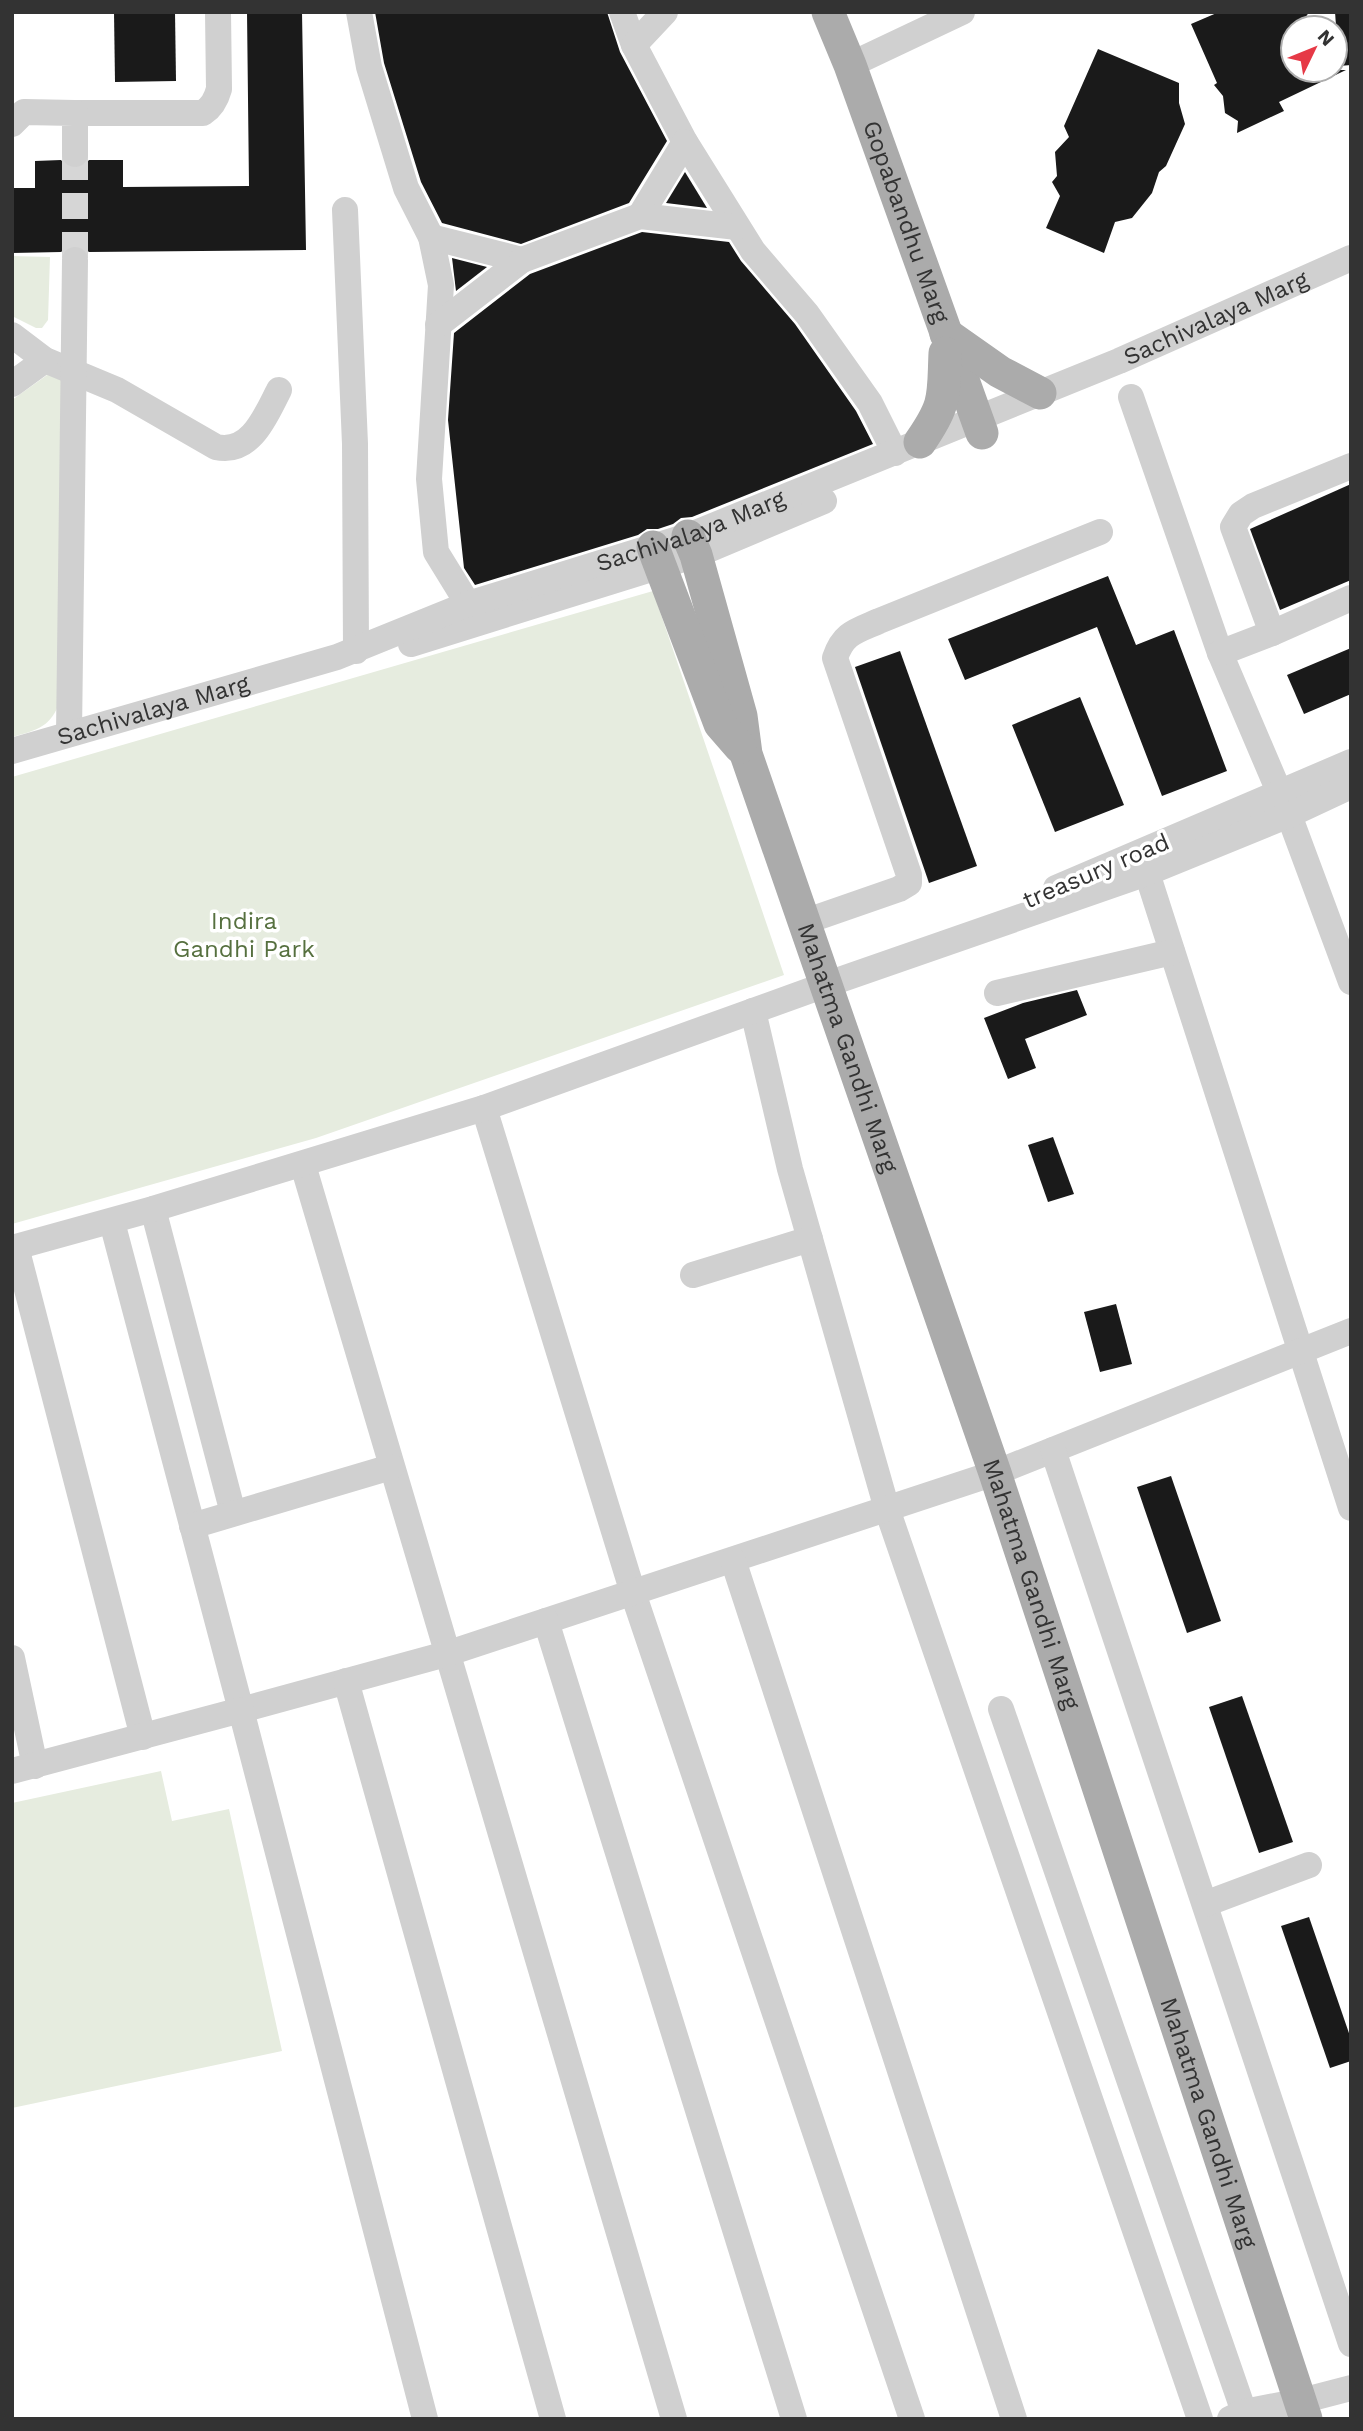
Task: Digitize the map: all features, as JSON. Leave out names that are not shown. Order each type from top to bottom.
[{"type":"main road","name":"Gopabandhu Marg","points":[[828,12],[850,65],[979,426]]},
{"type":"main road","points":[[946,334],[1000,372],[1040,393]]},
{"type":"main road","points":[[908,447],[936,419],[943,402],[946,334]]},
{"type":"main road","name":"Mahatma Gandhi Marg","points":[[692,546],[741,716],[746,754],[804,922],[833,982],[1304,2410]]},
{"type":"main road","name":"Mahatma Gandhi Marg","points":[[657,557],[720,724],[746,754]]},
{"type":"street","points":[[12,124],[24,112],[203,113],[216,101],[219,89],[218,12]]},
{"type":"street","points":[[359,12],[369,67],[406,188],[431,237],[440,285],[429,479],[436,552],[468,604]]},
{"type":"street","points":[[622,12],[634,45],[685,142],[753,251],[807,314],[870,403],[908,447]]},
{"type":"street","points":[[634,45],[665,12]]},
{"type":"street","points":[[850,65],[962,12]]},
{"type":"street","points":[[75,113],[75,154]]},
{"type":"street","points":[[640,216],[685,142]]},
{"type":"street","points":[[345,210],[355,443],[356,651]]},
{"type":"street","points":[[438,325],[523,260],[640,216],[737,226]]},
{"type":"street","points":[[431,237],[523,260]]},
{"type":"street","name":"Sachivalaya Marg","points":[[12,767],[692,546],[979,426],[1040,393],[1119,361],[1351,258]]},
{"type":"street","points":[[69,734],[75,260]]},
{"type":"street","name":"Sachivalaya Marg","points":[[692,546],[908,447],[1124,379],[1351,277]]},
{"type":"street","points":[[12,335],[45,360],[117,390],[216,447],[227,450],[240,445],[251,436],[261,424],[279,390]]},
{"type":"street","points":[[12,384],[45,360]]},
{"type":"street","points":[[1131,397],[1220,653],[1284,804],[1351,982]]},
{"type":"street","points":[[1272,633],[1233,527],[1241,514],[1253,506],[1351,466]]},
{"type":"street","points":[[804,922],[900,889],[909,883],[909,875],[835,658],[840,642],[855,631],[1100,532]]},
{"type":"street","name":"Sachivalaya Marg","points":[[12,751],[356,651],[468,604],[657,557]]},
{"type":"street","points":[[1220,653],[1351,598]]},
{"type":"street","name":"treasury road","points":[[833,982],[1284,804],[1351,762]]},
{"type":"street","points":[[143,1737],[14,1248],[303,1165],[484,1108],[833,982],[1147,873],[1284,804],[1351,786]]},
{"type":"street","points":[[1147,873],[1299,1353],[1350,1504]]},
{"type":"street","points":[[998,993],[1172,952]]},
{"type":"street","points":[[753,1011],[790,1170],[887,1509],[1200,2419]]},
{"type":"street","points":[[484,1108],[633,1593],[912,2419]]},
{"type":"street","points":[[303,1165],[674,2419]]},
{"type":"street","points":[[153,1209],[233,1513]]},
{"type":"street","points":[[111,1222],[425,2419]]},
{"type":"street","points":[[693,1275],[810,1239]]},
{"type":"street","points":[[12,1658],[24,1768],[446,1654],[633,1593],[995,1473],[1351,1331]]},
{"type":"street","points":[[1053,1450],[1351,2344]]},
{"type":"street","points":[[192,1526],[391,1467]]},
{"type":"street","points":[[733,1560],[1014,2419]]},
{"type":"street","points":[[546,1621],[794,2419]]},
{"type":"street","points":[[346,1681],[553,2419]]},
{"type":"street","points":[[1001,1709],[1237,2415],[1304,2410],[1351,2388]]},
{"type":"street","points":[[1205,1903],[1309,1865]]},
{"type":"green space","points":[[12,256],[50,257],[48,320],[42,328],[36,328],[12,316]]},
{"type":"green space","points":[[50,373],[62,375],[58,706],[45,724],[12,737],[12,400]]},
{"type":"green space","name":"Indira Gandhi Park","points":[[653,591],[784,975],[316,1138],[12,1224],[12,777]]},
{"type":"green space","points":[[161,1771],[172,1821],[229,1809],[282,2051],[12,2108],[12,1803]]},
{"type":"building","points":[[114,12],[175,12],[176,81],[115,82]]},
{"type":"building","points":[[247,12],[302,12],[306,250],[89,252],[75,244],[61,252],[12,253],[12,188],[35,188],[35,161],[61,160],[67,167],[76,170],[89,160],[123,160],[123,187],[249,186]]},
{"type":"building","points":[[375,12],[607,12],[620,52],[667,141],[629,203],[521,244],[442,223],[421,182],[384,63]]},
{"type":"building","points":[[1219,12],[1309,12],[1279,14],[1279,84],[1317,84],[1279,102],[1284,111],[1237,133],[1238,121],[1225,113],[1223,96],[1214,85],[1217,83],[1191,24]]},
{"type":"building","points":[[1351,12],[1351,65],[1349,14],[1335,14]]},
{"type":"building","points":[[1098,49],[1179,83],[1179,103],[1185,124],[1166,166],[1159,172],[1152,193],[1132,218],[1115,222],[1104,253],[1046,228],[1060,196],[1052,182],[1057,176],[1055,152],[1069,137],[1064,126]]},
{"type":"building","points":[[685,172],[707,208],[666,203]]},
{"type":"building","points":[[642,232],[729,242],[741,261],[795,324],[856,411],[873,444],[692,517],[681,518],[673,524],[647,529],[638,535],[475,585],[464,568],[448,420],[454,333],[530,274]]},
{"type":"building","points":[[452,258],[487,267],[456,291]]},
{"type":"building","points":[[1351,484],[1351,580],[1280,610],[1250,529]]},
{"type":"building","points":[[1108,576],[1136,645],[1174,630],[1227,771],[1162,796],[1097,627],[965,680],[948,639]]},
{"type":"building","points":[[1351,648],[1351,694],[1304,714],[1287,675]]},
{"type":"building","points":[[900,651],[977,866],[929,883],[855,667]]},
{"type":"building","points":[[1080,697],[1124,805],[1055,832],[1012,725]]},
{"type":"building","points":[[1077,990],[1087,1015],[1025,1039],[1036,1068],[1008,1079],[984,1018],[1023,1003]]},
{"type":"building","points":[[1053,1137],[1074,1194],[1048,1202],[1028,1145]]},
{"type":"building","points":[[1116,1304],[1132,1364],[1100,1372],[1084,1312]]},
{"type":"building","points":[[1171,1476],[1221,1621],[1187,1633],[1137,1487]]},
{"type":"building","points":[[1242,1696],[1293,1842],[1259,1853],[1209,1707]]},
{"type":"building","points":[[1309,1917],[1351,2039],[1351,2061],[1330,2068],[1281,1926]]},
{"type":"tunnel","points":[[75,154],[75,260]]}]
